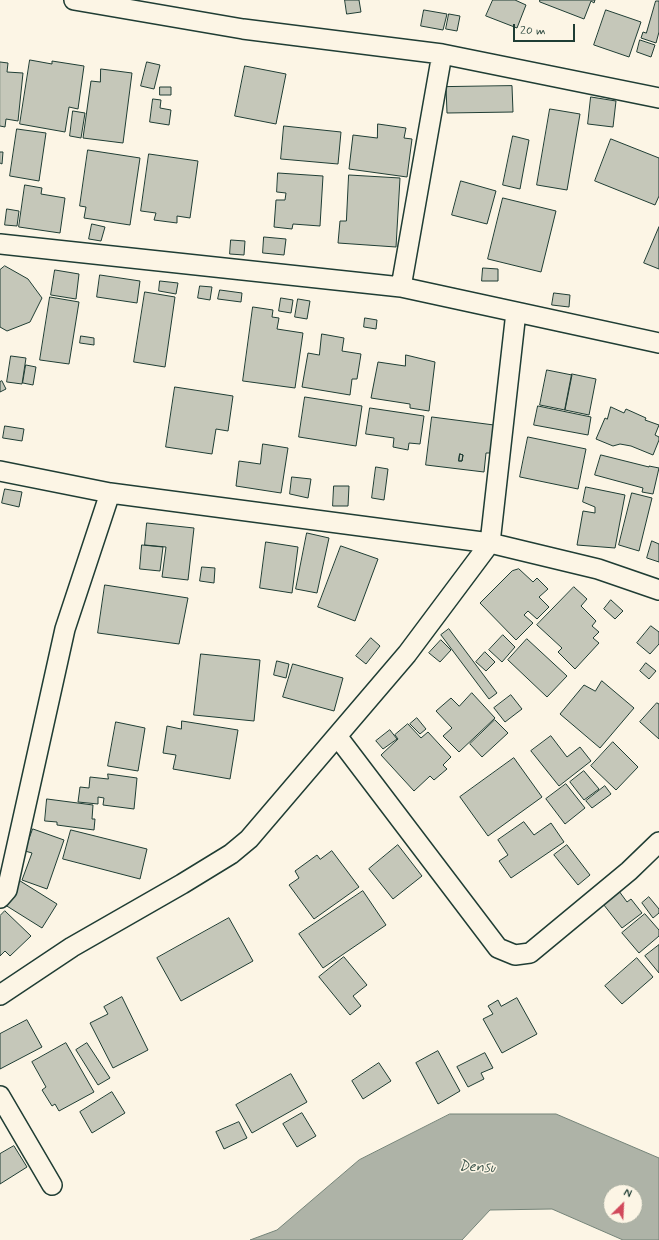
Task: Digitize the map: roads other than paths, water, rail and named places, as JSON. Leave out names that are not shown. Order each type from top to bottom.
[{"type":"street","points":[[74,0],[243,29],[442,54],[659,98]]},
{"type":"street","points":[[400,287],[442,54]]},
{"type":"street","points":[[0,244],[400,287],[659,343]]},
{"type":"street","points":[[0,995],[72,947],[231,854],[249,839],[408,654],[490,543],[516,312]]},
{"type":"street","points":[[0,471],[110,493],[490,543],[598,569],[659,590]]},
{"type":"street","points":[[0,898],[7,890],[66,629],[110,493]]},
{"type":"street","points":[[337,736],[498,948],[515,955],[530,953],[629,871],[659,842]]},
{"type":"street","points":[[0,1096],[52,1185]]},
{"type":"water","name":"Densu","points":[[450,1114],[556,1114],[659,1158],[659,1240],[623,1240],[552,1209],[490,1210],[462,1240],[250,1240],[277,1230],[359,1160]]}]
